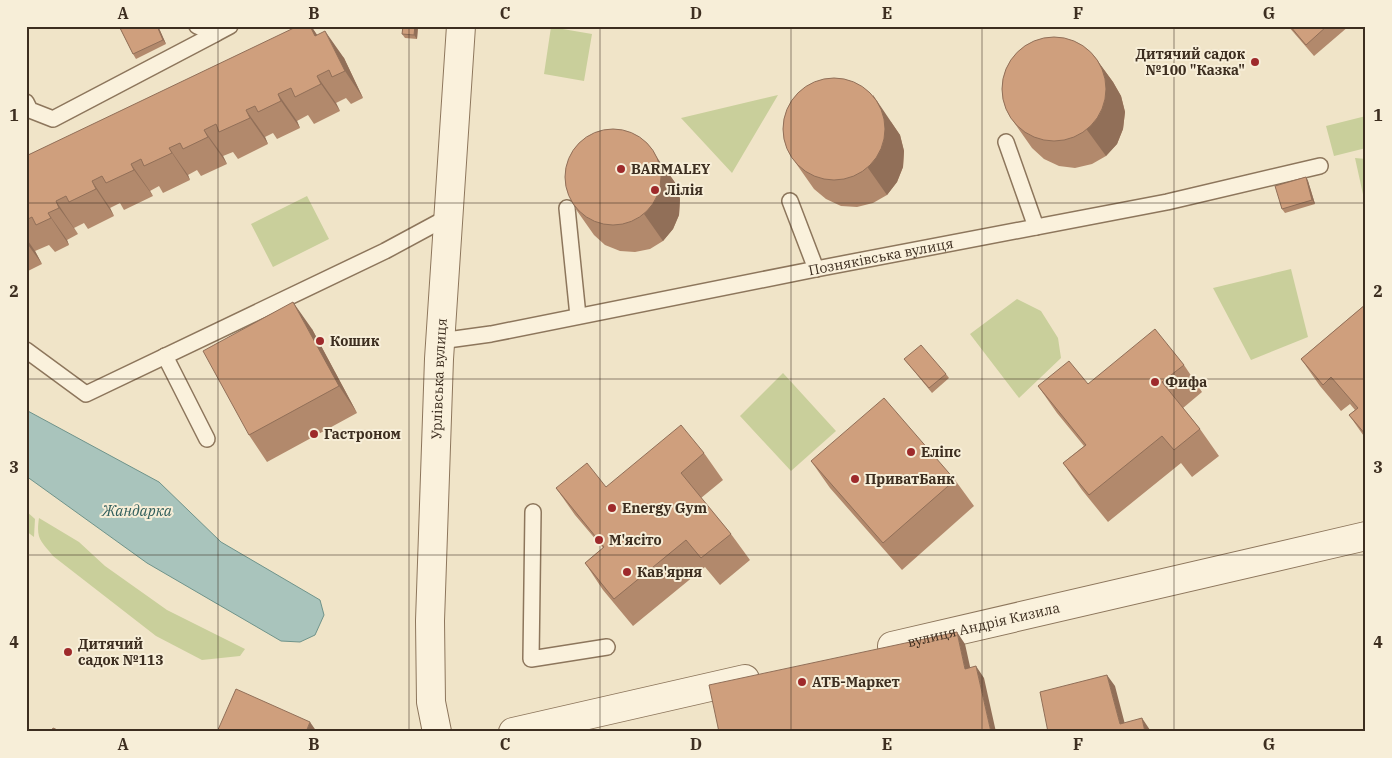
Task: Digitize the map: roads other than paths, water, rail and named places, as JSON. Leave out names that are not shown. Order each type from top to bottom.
[{"type":"street","name":"Урлівська вулиця","points":[[437,732],[431,702],[430,621],[440,341],[460,26]]},
{"type":"street","name":"вулиця Андрія Кизила","points":[[870,651],[1366,536]]},
{"type":"street","points":[[513,732],[766,674]]},
{"type":"lane","points":[[197,26],[215,34]]},
{"type":"lane","points":[[26,102],[30,110],[54,119],[230,26]]},
{"type":"lane","points":[[1006,142],[1036,227]]},
{"type":"lane","name":"Позняківська вулиця","points":[[440,341],[491,334],[1167,202],[1320,166]]},
{"type":"lane","points":[[790,201],[816,270]]},
{"type":"lane","points":[[567,208],[578,316]]},
{"type":"lane","points":[[26,350],[86,394],[385,250],[448,217]]},
{"type":"lane","points":[[165,356],[207,439]]},
{"type":"lane","points":[[533,512],[531,659],[607,647]]},
{"type":"water","name":"Жандарка","points":[[26,410],[159,482],[221,542],[320,600],[324,615],[315,635],[300,642],[281,641],[147,563],[26,476]]},
{"type":"place","name":"Дитячий садок №100 \"Казка\"","points":[[1255,62]]},
{"type":"place","name":"BARMALEY","points":[[621,169]]},
{"type":"place","name":"Лілія","points":[[655,190]]},
{"type":"place","name":"Кошик","points":[[320,341]]},
{"type":"place","name":"Фифа","points":[[1155,382]]},
{"type":"place","name":"Гастроном","points":[[314,434]]},
{"type":"place","name":"Еліпс","points":[[911,452]]},
{"type":"place","name":"ПриватБанк","points":[[855,479]]},
{"type":"place","name":"Energy Gym","points":[[612,508]]},
{"type":"place","name":"М'ясіто","points":[[599,540]]},
{"type":"place","name":"Кав'ярня","points":[[627,572]]},
{"type":"place","name":"Дитячий садок №113","points":[[68,652]]},
{"type":"place","name":"АТБ-Маркет","points":[[802,682]]}]
